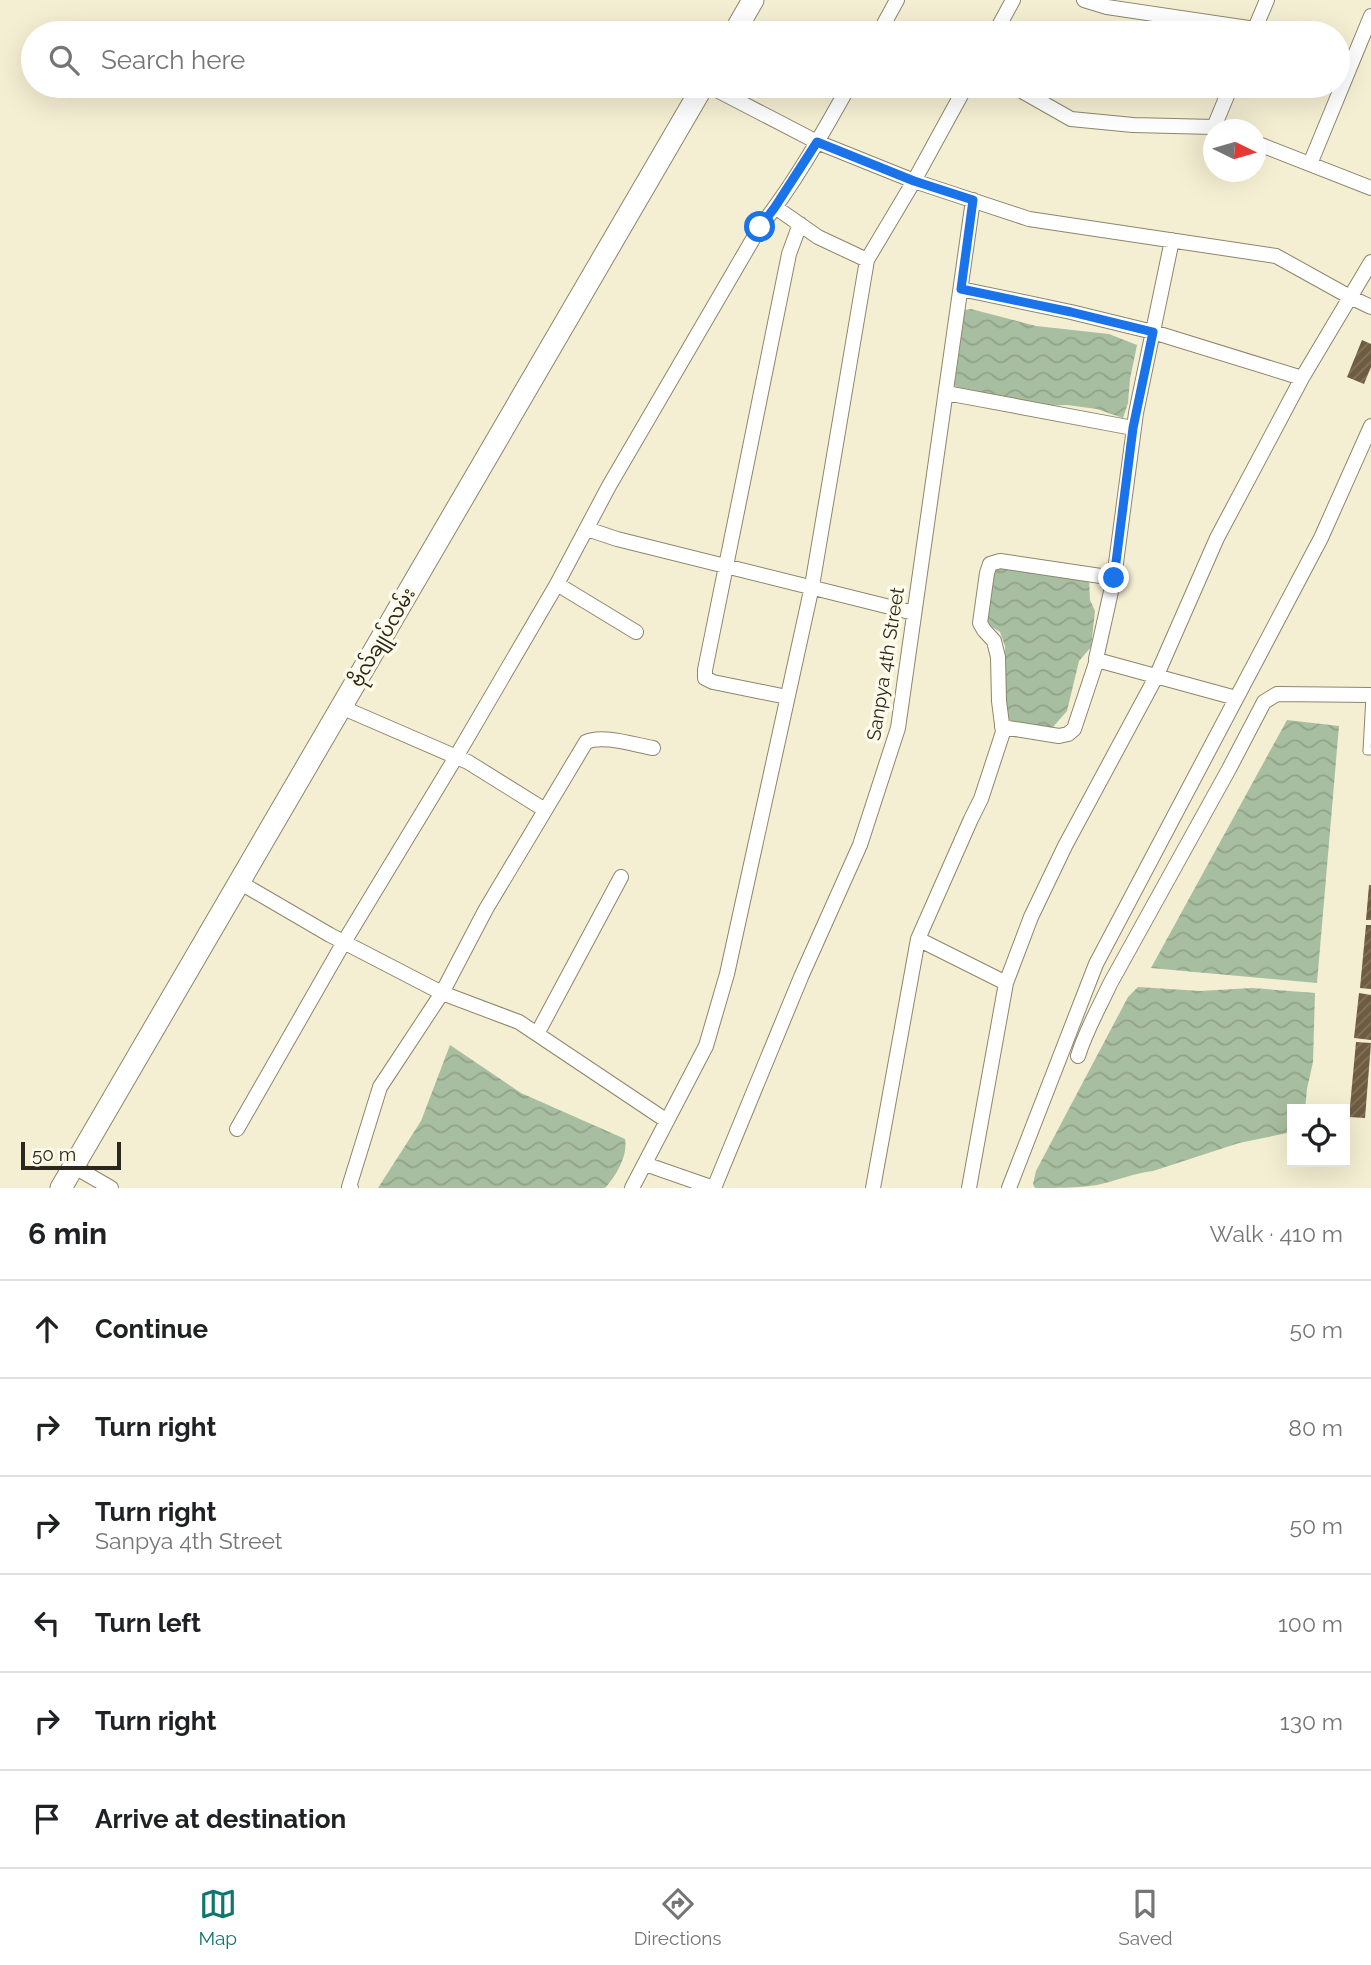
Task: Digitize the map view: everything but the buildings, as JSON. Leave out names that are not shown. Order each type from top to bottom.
[{"type":"street","points":[[741,21],[753,0]]},
{"type":"street","points":[[886,21],[897,0]]},
{"type":"street","points":[[1002,21],[1013,0]]},
{"type":"street","points":[[1084,0],[1107,7],[1193,21]]},
{"type":"street","points":[[1258,21],[1267,0]]},
{"type":"street","points":[[1350,67],[1371,16]]},
{"type":"street","name":"ဗိုလ်ချုပ်လမ်း","points":[[61,1188],[696,98]]},
{"type":"street","points":[[732,98],[817,142],[914,181],[1029,219],[1276,256],[1371,307]]},
{"type":"street","points":[[237,1129],[344,942],[557,584],[609,486],[753,238],[817,142],[842,98]]},
{"type":"street","points":[[632,1188],[706,1046],[727,974],[811,589],[867,260],[959,98]]},
{"type":"street","points":[[1034,98],[1072,119],[1203,128]]},
{"type":"street","points":[[1220,119],[1227,98]]},
{"type":"street","points":[[1310,164],[1337,98]]},
{"type":"street","points":[[1266,147],[1371,188]]},
{"type":"street","name":"Sanpya 4th Street","points":[[714,1188],[801,977],[860,845],[898,728],[973,200]]},
{"type":"street","points":[[775,207],[818,237],[867,260]]},
{"type":"street","points":[[787,697],[713,682],[705,678],[705,670],[789,254],[800,224]]},
{"type":"street","points":[[1002,727],[1059,736],[1074,729],[1097,660],[1114,578],[1133,428],[1172,240]]},
{"type":"street","points":[[969,1188],[1006,983],[1031,917],[1156,677],[1217,538],[1302,378],[1371,262]]},
{"type":"street","points":[[961,289],[1153,332],[1302,378]]},
{"type":"street","points":[[946,393],[1133,428]]},
{"type":"street","points":[[1009,1188],[1096,964],[1321,538],[1371,426]]},
{"type":"street","points":[[587,529],[811,589],[914,613]]},
{"type":"street","points":[[873,1188],[918,939],[981,799],[1001,739],[995,640],[980,623],[990,564],[1000,561],[1114,578]]},
{"type":"street","points":[[557,584],[636,632]]},
{"type":"street","points":[[1097,660],[1236,698]]},
{"type":"street","points":[[1078,1056],[1089,1025],[1110,984],[1264,702],[1277,694],[1370,696]]},
{"type":"street","points":[[341,707],[468,762],[545,810]]},
{"type":"street","points":[[351,1188],[349,1187],[380,1087],[442,993],[486,909],[586,742],[593,738],[653,748]]},
{"type":"street","points":[[537,1034],[621,877]]},
{"type":"street","points":[[239,882],[344,942],[442,993],[519,1022],[667,1121]]},
{"type":"street","points":[[918,939],[1006,983]]},
{"type":"street","points":[[645,1164],[714,1188]]},
{"type":"street","points":[[74,1166],[111,1188]]},
{"type":"lane","points":[[1370,696],[1367,751],[1371,751]]},
{"type":"water","points":[[971,309],[1036,326],[1109,334],[1137,345],[1123,418],[1097,409],[1067,405],[1036,406],[954,389],[965,310]]},
{"type":"water","points":[[995,567],[1089,579],[1090,600],[1095,611],[1091,647],[1079,661],[1067,711],[1053,727],[1040,730],[1020,726],[1005,717],[1001,707],[1006,675],[1005,646],[1000,632],[986,623],[990,584]]},
{"type":"water","points":[[1287,720],[1339,726],[1317,983],[1151,968]]},
{"type":"water","points":[[1138,987],[1200,991],[1252,988],[1315,993],[1313,1062],[1306,1104],[1287,1104],[1287,1133],[1239,1143],[1153,1171],[1097,1185],[1035,1188],[1033,1184],[1036,1171],[1128,997]]},
{"type":"water","points":[[450,1045],[521,1093],[625,1139],[625,1152],[620,1165],[605,1188],[378,1188],[421,1121]]},
{"type":"route","points":[[760,227],[817,142],[914,181],[973,200],[961,289],[1153,332],[1133,428],[1114,578]]}]
